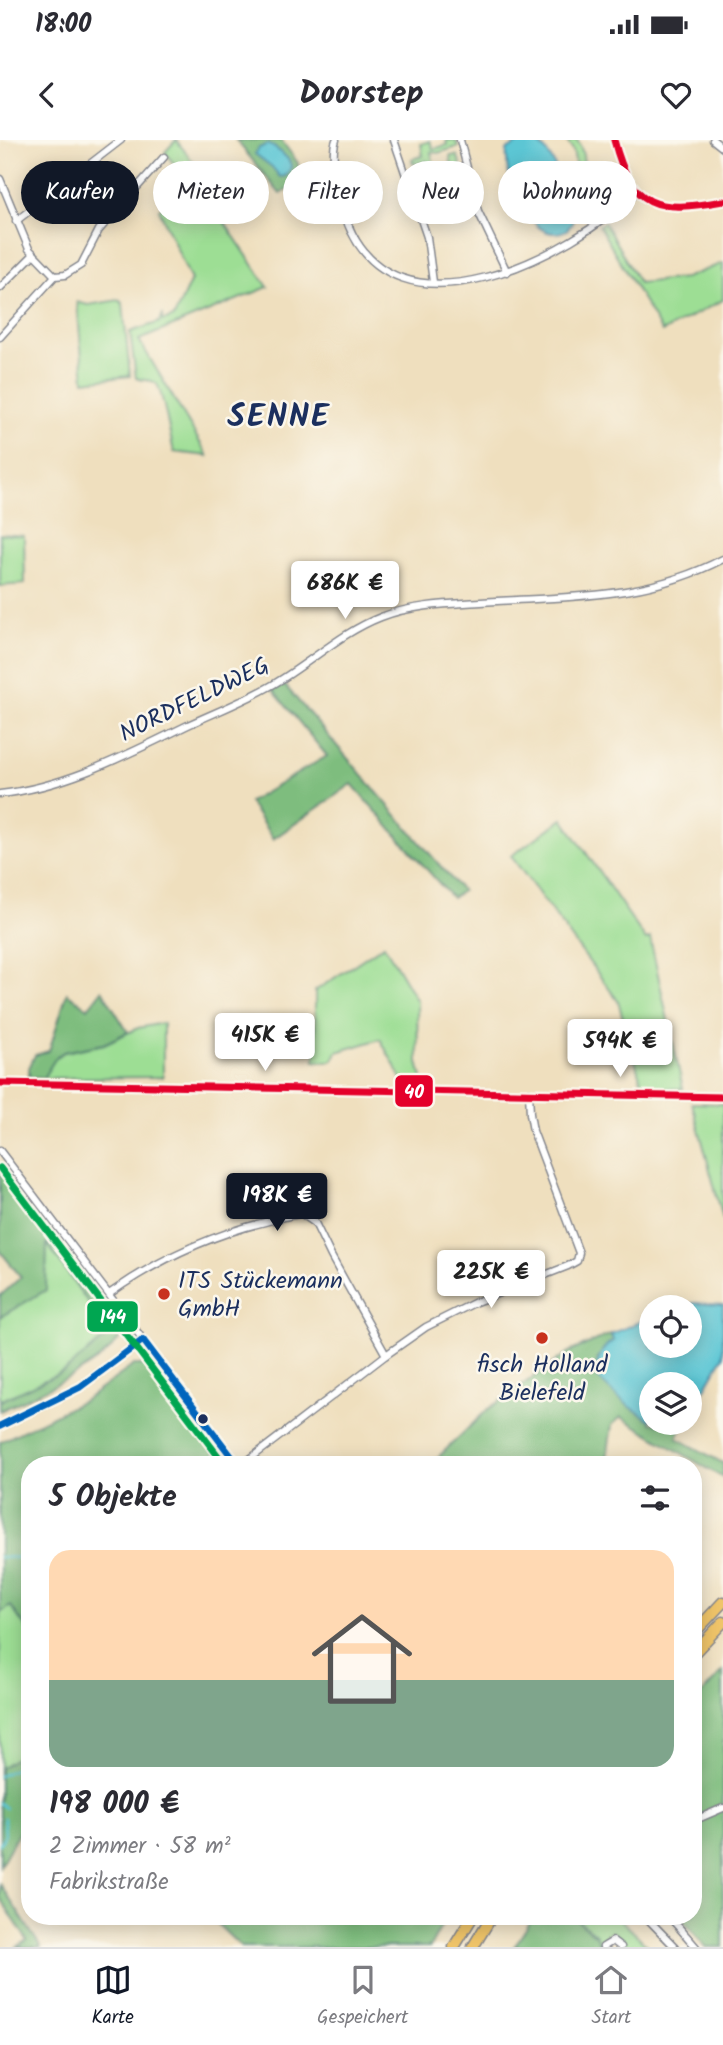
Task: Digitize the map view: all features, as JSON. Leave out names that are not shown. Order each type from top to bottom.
[{"type":"highway","points":[[702,1624],[723,1602]]},
{"type":"highway","points":[[702,1644],[723,1622]]},
{"type":"highway","points":[[454,1947],[467,1925]]},
{"type":"highway","points":[[473,1947],[486,1925]]},
{"type":"street","points":[[16,221],[112,143],[121,140]]},
{"type":"street","points":[[394,140],[427,237],[433,282]]},
{"type":"street","points":[[460,140],[478,211],[507,271]]},
{"type":"street","points":[[614,140],[620,161]]},
{"type":"street","points":[[713,140],[723,148]]},
{"type":"street","points":[[334,141],[342,205],[358,243],[366,254],[390,273],[433,282],[465,281],[507,271],[530,262],[595,224]]},
{"type":"street","points":[[0,337],[55,276],[65,275],[81,265],[99,230],[164,157]]},
{"type":"street","points":[[0,179],[24,241],[33,255],[55,276]]},
{"type":"street","points":[[637,193],[646,198],[678,206],[723,201]]},
{"type":"street","points":[[0,288],[33,255]]},
{"type":"street","name":"NORDFELDWEG","points":[[0,794],[54,783],[90,772],[273,685],[364,625],[383,616],[455,603],[606,596],[675,581],[723,559]]},
{"type":"street","points":[[0,1083],[529,1091],[723,1097]]},
{"type":"street","points":[[252,1456],[426,1327],[465,1307],[577,1261],[579,1253],[533,1130],[529,1091]]},
{"type":"street","points":[[0,1151],[233,1456]]},
{"type":"street","points":[[109,1294],[184,1249],[241,1228],[302,1214],[315,1223],[386,1355]]},
{"type":"street","points":[[0,1426],[80,1387],[143,1340]]},
{"type":"street","points":[[702,1817],[723,1808]]},
{"type":"street","points":[[654,1925],[676,1947]]},
{"type":"street","points":[[678,1925],[696,1947]]},
{"type":"street","points":[[603,1947],[610,1942],[619,1945]]},
{"type":"green space","points":[[176,140],[192,161],[172,161],[165,152]]},
{"type":"green space","points":[[236,140],[281,140],[297,161],[283,161],[283,192],[280,194],[269,180],[269,161],[253,161]]},
{"type":"green space","points":[[446,140],[456,140],[458,147],[438,153],[431,152],[433,161],[412,161],[423,156],[421,144],[430,141],[433,149],[447,145]]},
{"type":"green space","points":[[566,140],[577,140],[584,161],[575,161],[573,150]]},
{"type":"green space","points":[[457,155],[459,161],[451,161],[450,156]]},
{"type":"green space","points":[[166,224],[226,224],[268,287],[139,340],[208,456],[174,452],[164,404],[156,383],[136,378],[130,332],[160,322],[163,314],[163,321],[174,317],[191,280]]},
{"type":"green space","points":[[605,224],[639,283],[685,278],[723,263],[723,300],[662,332],[599,226]]},
{"type":"green space","points":[[119,300],[123,304],[130,376],[84,381],[77,302],[88,305]]},
{"type":"green space","points":[[0,534],[24,536],[25,584],[0,586]]},
{"type":"green space","points":[[282,682],[462,891],[452,898],[352,784],[273,839],[249,802],[327,756],[272,689]]},
{"type":"green space","points":[[563,819],[646,940],[650,938],[683,1089],[643,1088],[618,1001],[511,856]]},
{"type":"green space","points":[[384,945],[417,1001],[418,1062],[423,1082],[403,1081],[380,1039],[337,1052],[333,1060],[315,1061],[315,991]]},
{"type":"green space","points":[[102,990],[128,1032],[104,1044],[64,1052],[57,1056],[43,1078],[29,1077],[29,1068],[35,1055],[49,1051],[67,993],[88,1008]]},
{"type":"green space","points":[[163,1023],[163,1077],[43,1078],[52,1061],[64,1052],[104,1044],[138,1028]]},
{"type":"green space","points":[[692,1103],[723,1104],[723,1219]]},
{"type":"green space","points":[[0,1167],[118,1323],[121,1335],[114,1346],[85,1368],[0,1411],[0,1401],[65,1371],[110,1334],[47,1243],[46,1290],[0,1317],[0,1296],[21,1277],[0,1251]]},
{"type":"green space","points":[[46,1242],[110,1334],[65,1371],[0,1401],[0,1317],[46,1290]]},
{"type":"green space","points":[[611,1334],[614,1341],[598,1358],[596,1374],[614,1394],[639,1412],[639,1428],[621,1417],[612,1425],[607,1456],[439,1456],[487,1410],[569,1352]]},
{"type":"green space","points":[[134,1365],[142,1365],[153,1370],[218,1456],[21,1456],[21,1621],[11,1606],[0,1613],[0,1442],[85,1400]]},
{"type":"green space","points":[[651,1435],[678,1435],[677,1438],[723,1463],[723,1478],[702,1465],[702,1456],[686,1456]]},
{"type":"green space","points":[[11,1606],[21,1621],[21,1755],[0,1768],[0,1613]]},
{"type":"green space","points":[[723,1671],[723,1947],[706,1947],[687,1925],[702,1925],[702,1694]]},
{"type":"green space","points":[[21,1755],[21,1828],[0,1866],[0,1768]]},
{"type":"green space","points":[[0,1884],[21,1916],[21,1925],[27,1925],[41,1947],[17,1947],[27,1940],[0,1898]]},
{"type":"green space","points":[[218,1925],[442,1925],[430,1947],[241,1947]]},
{"type":"green space","points":[[528,1925],[584,1925],[597,1936],[599,1945],[597,1947],[514,1947]]},
{"type":"green space","points":[[584,1925],[626,1925],[649,1947],[630,1947],[612,1931],[599,1945],[597,1935]]},
{"type":"water","points":[[532,140],[541,146],[552,161],[507,161],[507,150],[522,141]]},
{"type":"water","points":[[268,144],[289,161],[283,161],[283,176],[280,177],[269,161],[264,161],[255,154],[259,148]]},
{"type":"water","points":[[537,224],[571,224],[557,233],[547,232]]},
{"type":"water","points":[[702,1304],[723,1305],[723,1357],[702,1393],[702,1372],[639,1372],[639,1412],[621,1400],[595,1374],[602,1351],[613,1341],[611,1334],[639,1322],[639,1358],[702,1358]]},
{"type":"waterway","points":[[0,1557],[21,1558]]},
{"type":"waterway","points":[[0,1776],[21,1766]]},
{"type":"waterway","points":[[0,1803],[6,1808]]},
{"type":"waterway","points":[[0,1844],[5,1835],[4,1818]]},
{"type":"transit line","name":"40","points":[[614,140],[629,180],[639,193],[650,201],[681,206],[723,201]]},
{"type":"transit line","name":"40","points":[[0,1083],[723,1097]]},
{"type":"transit line","name":"144","points":[[0,1168],[218,1456]]},
{"type":"transit line","points":[[143,1340],[231,1456]]},
{"type":"transit line","points":[[0,1426],[80,1387],[143,1340]]},
{"type":"place","name":"ITS Stückemann GmbH","points":[[164,1294]]},
{"type":"place","name":"fisch Holland Bielefeld","points":[[542,1338]]},
{"type":"district","name":"SENNE","points":[[279,415]]}]
